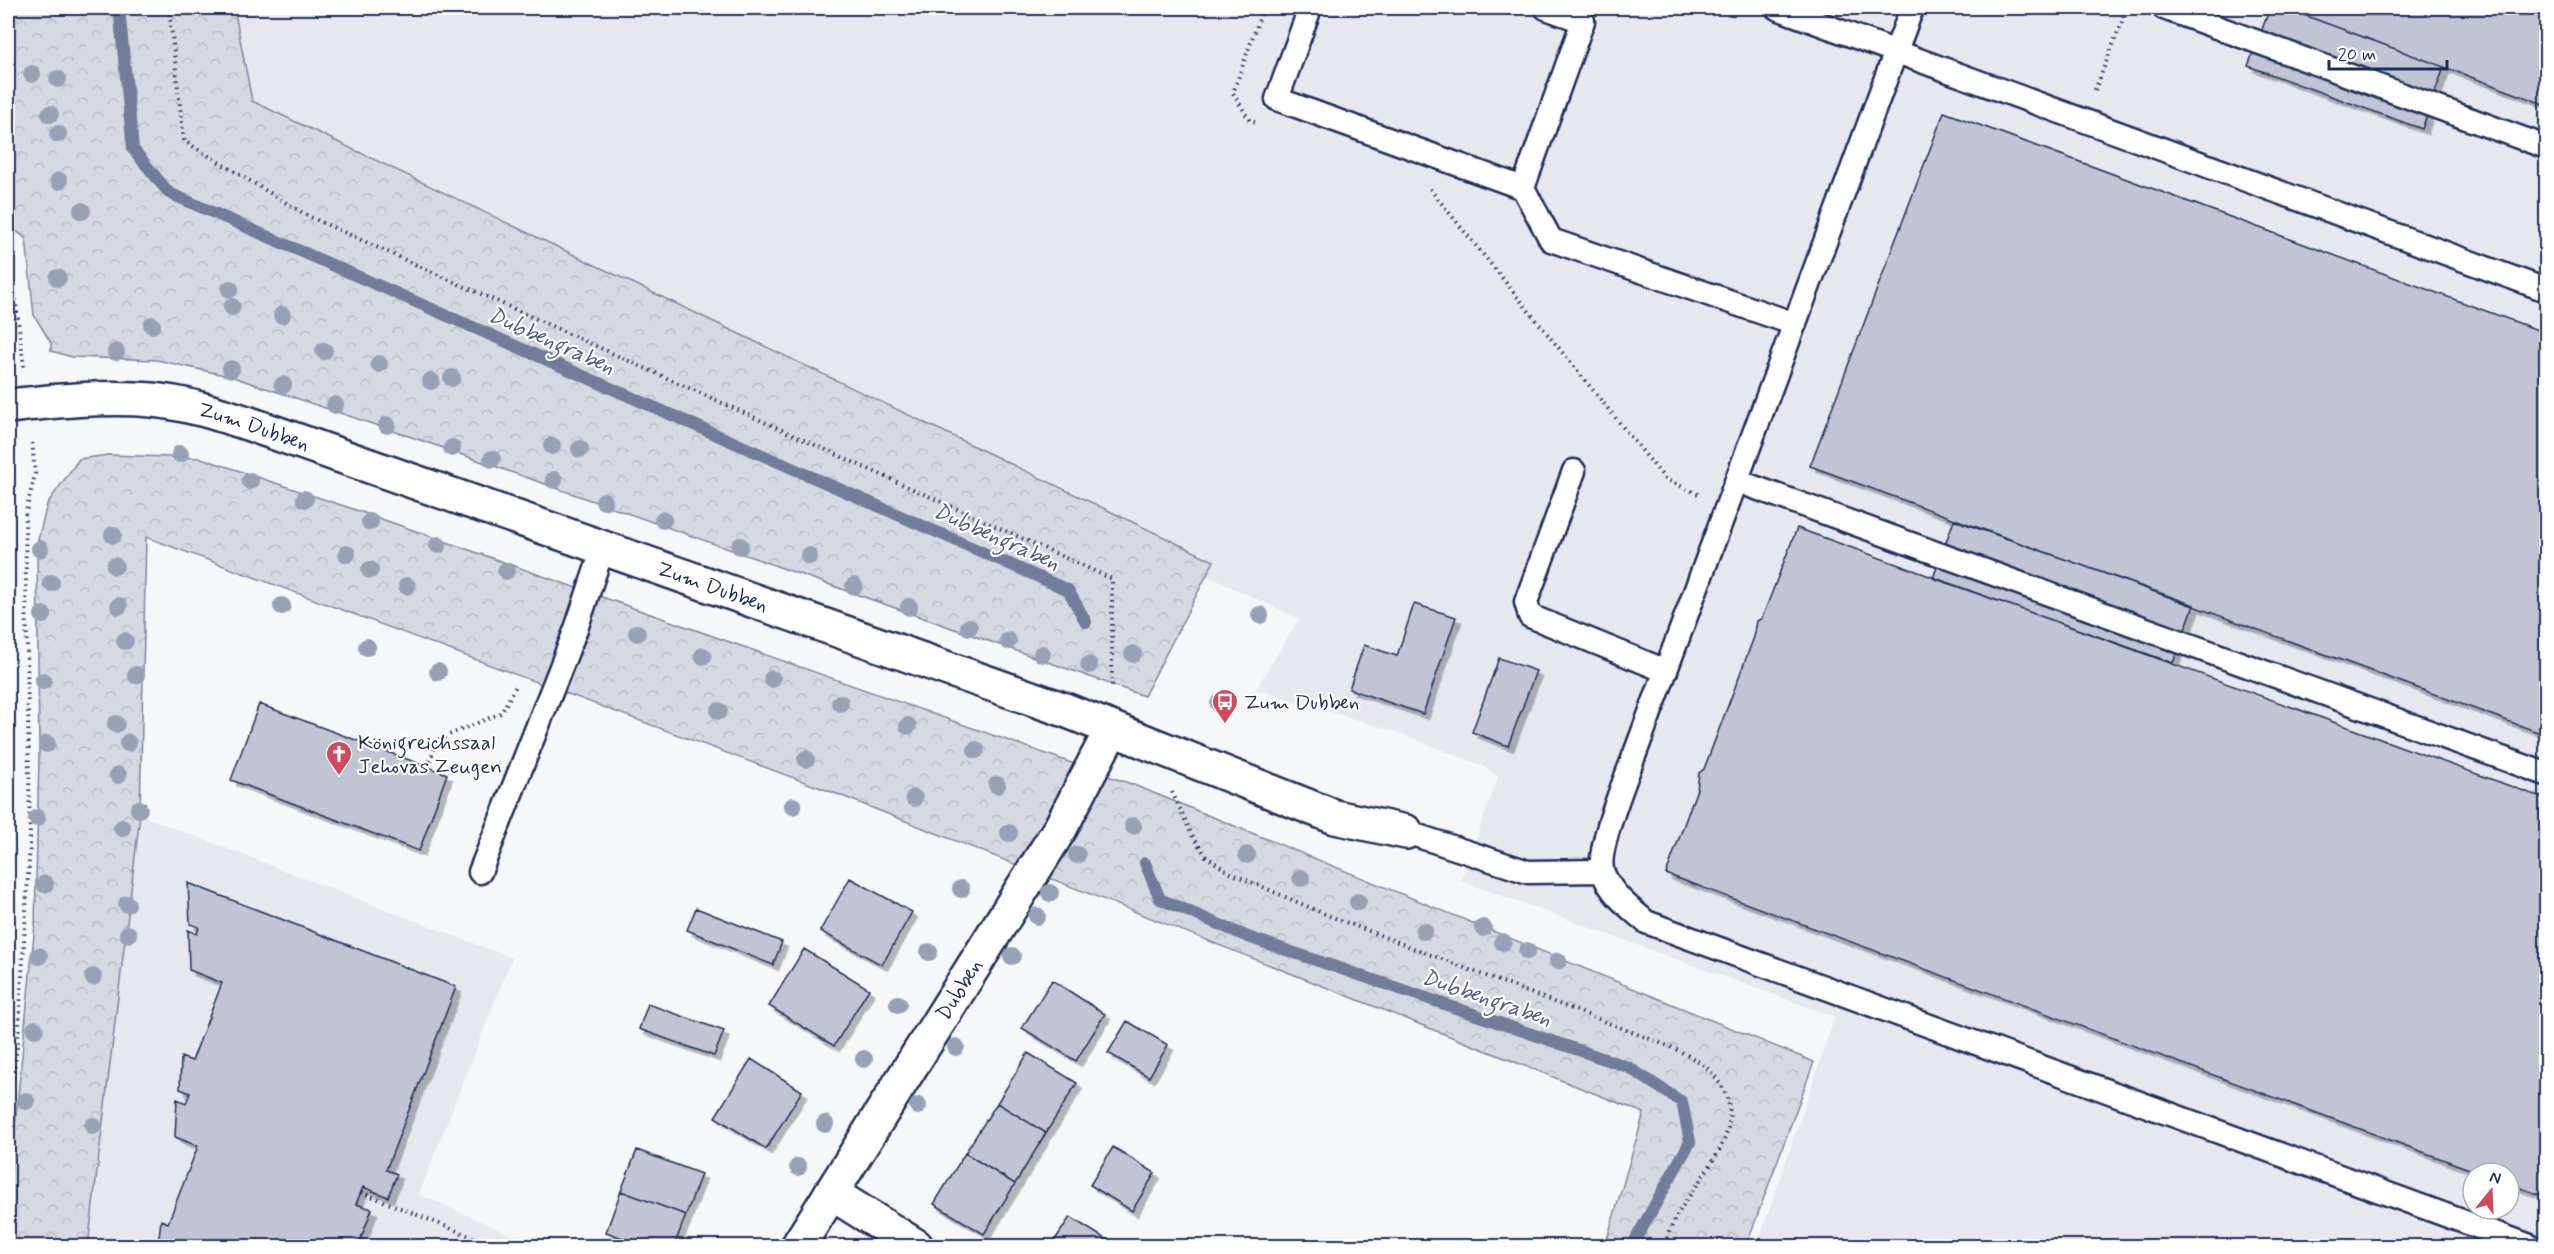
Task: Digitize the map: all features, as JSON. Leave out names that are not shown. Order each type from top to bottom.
[{"type":"street","name":"Zum Dubben","points":[[8,406],[127,399],[192,407],[247,423],[1026,696],[1335,817],[1406,832]]},
{"type":"street","name":"Dubben","points":[[798,1246],[1061,827],[1112,729]]},
{"type":"street","points":[[831,1193],[916,1246]]},
{"type":"lane","points":[[1310,8],[1277,99],[1523,188],[1551,240],[1795,324]]},
{"type":"lane","points":[[1523,188],[1583,21],[1546,8]]},
{"type":"lane","points":[[1777,8],[2547,290]]},
{"type":"lane","points":[[1912,8],[1602,847],[1602,871],[1616,897],[1646,922],[2530,1246]]},
{"type":"lane","points":[[2164,8],[2547,147]]},
{"type":"lane","points":[[1574,471],[1526,602],[1530,616],[1666,671]]},
{"type":"lane","points":[[1737,481],[2547,774]]},
{"type":"lane","points":[[480,872],[576,629],[603,548]]},
{"type":"lane","points":[[1406,832],[1528,872],[1602,871]]},
{"type":"path","points":[[169,8],[184,141],[308,216],[1112,579],[1112,729]]},
{"type":"path","points":[[1261,125],[1250,121],[1233,93],[1263,8]]},
{"type":"path","points":[[2072,116],[2097,88],[2126,8]]},
{"type":"path","points":[[1428,187],[1665,479],[1728,507]]},
{"type":"path","points":[[8,240],[20,332]]},
{"type":"path","points":[[8,1113],[18,1041],[30,844],[26,516],[35,474],[33,454]]},
{"type":"path","points":[[428,767],[437,740],[501,713]]},
{"type":"path","points":[[1158,748],[1182,819],[1206,856],[1228,872],[1328,915],[1671,1047],[1706,1066],[1727,1093],[1731,1126],[1716,1157],[1669,1227],[1665,1246]]},
{"type":"path","points":[[360,1192],[494,1246]]},
{"type":"shaded area","points":[[221,8],[2546,8],[2546,1246],[1757,1246],[1835,1017],[1461,881],[1498,777],[1484,766],[1393,731],[1256,689],[1299,619],[238,118]]},
{"type":"shaded area","points":[[140,815],[512,958],[419,1194],[537,1246],[88,1246]]},
{"type":"green space","points":[[8,8],[234,8],[252,101],[1214,561],[1144,696],[429,443],[233,377],[157,360],[72,357],[51,351],[51,343],[34,315],[26,239],[14,229],[8,174]]},
{"type":"green space","points":[[108,455],[201,458],[359,511],[1134,785],[1814,1062],[1746,1246],[1605,1246],[1644,1113],[837,794],[146,537],[140,815],[88,1246],[8,1246],[8,1196],[35,924],[39,757],[37,544],[47,504],[79,459]]},
{"type":"building","points":[[2270,8],[2285,8],[2444,67],[2422,129],[2248,66]]},
{"type":"building","points":[[2285,8],[2546,8],[2546,105],[2444,67]]},
{"type":"building","points":[[1944,112],[2546,333],[2546,735],[1810,466]]},
{"type":"building","points":[[1954,520],[2194,605],[2173,663],[1933,578]]},
{"type":"building","points":[[1797,528],[2546,799],[2546,1197],[2521,1188],[2521,1161],[2461,1161],[2461,1166],[1666,874],[1697,789],[1699,773],[1704,769],[1754,637],[1757,621],[1762,618]]},
{"type":"building","points":[[1414,604],[1456,617],[1423,714],[1349,689],[1364,645],[1397,656]]},
{"type":"building","points":[[1499,658],[1536,671],[1508,746],[1472,732]]},
{"type":"building","name":"Königreichssaal Jehovas Zeugen","points":[[259,704],[447,774],[419,851],[231,780]]},
{"type":"building","points":[[850,878],[912,912],[882,965],[820,931]]},
{"type":"building","points":[[188,883],[456,987],[386,1170],[397,1174],[388,1197],[363,1187],[356,1204],[372,1209],[358,1246],[158,1246],[161,1220],[168,1223],[198,1146],[175,1137],[177,1099],[186,1103],[190,1093],[180,1089],[181,1057],[192,1061],[222,983],[189,970],[188,930],[197,934],[199,927],[190,924]]},
{"type":"building","points":[[696,908],[782,942],[773,965],[687,930]]},
{"type":"building","points":[[804,949],[869,989],[834,1046],[769,1006]]},
{"type":"building","points":[[1052,980],[1105,1014],[1076,1061],[1022,1028]]},
{"type":"building","points":[[648,1004],[724,1031],[714,1056],[639,1029]]},
{"type":"building","points":[[1127,1021],[1168,1045],[1149,1077],[1108,1053]]},
{"type":"building","points":[[1028,1053],[1077,1083],[1046,1133],[997,1103]]},
{"type":"building","points":[[751,1059],[802,1091],[766,1149],[715,1117]]},
{"type":"building","points":[[997,1103],[1046,1133],[1015,1184],[965,1153]]},
{"type":"building","points":[[1113,1147],[1155,1173],[1132,1211],[1090,1185]]},
{"type":"building","points":[[637,1150],[701,1174],[686,1215],[621,1191]]},
{"type":"building","points":[[965,1153],[1015,1184],[984,1234],[934,1204]]},
{"type":"building","points":[[621,1191],[686,1215],[674,1246],[645,1246],[606,1232]]},
{"type":"building","points":[[1070,1217],[1112,1243],[1110,1246],[1051,1246]]},
{"type":"waterway","name":"Dubbengraben","points":[[119,8],[133,149],[169,193],[1068,590],[1086,622]]},
{"type":"waterway","name":"Dubbengraben","points":[[1145,863],[1160,899],[1248,937],[1628,1067],[1682,1102],[1690,1142],[1632,1246]]},
{"type":"place","name":"Zum Dubben","points":[[1225,725]]},
{"type":"place","name":"Königreichssaal Jehovas Zeugen","points":[[339,777]]}]
